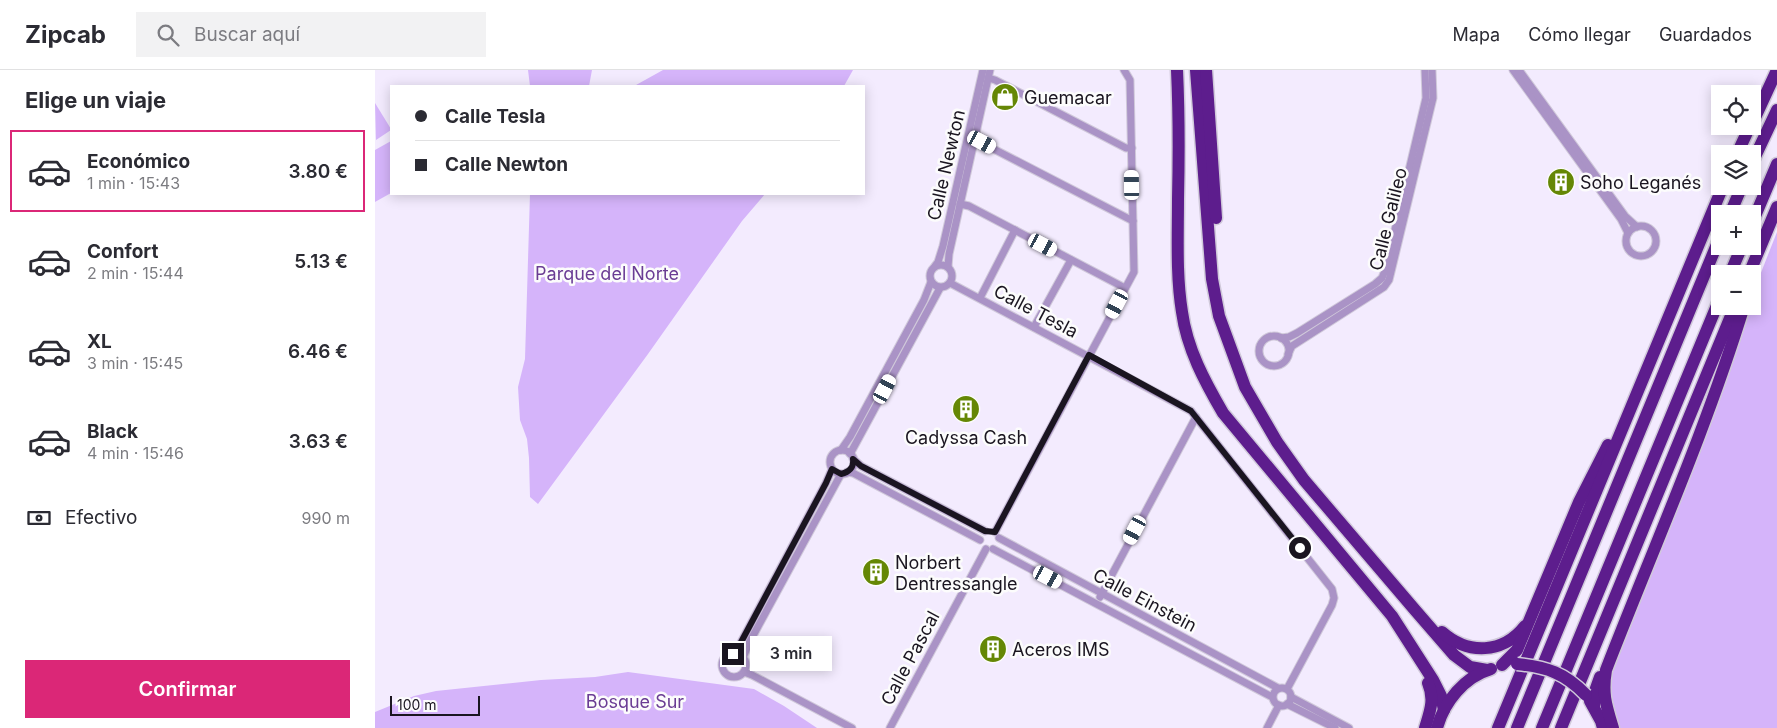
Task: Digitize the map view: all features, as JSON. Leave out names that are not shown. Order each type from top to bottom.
[{"type":"highway","points":[[1169,70],[1173,116],[1179,134]]},
{"type":"highway","points":[[1177,70],[1179,134],[1177,268],[1182,313],[1191,348],[1206,384],[1223,413],[1392,616],[1438,690],[1444,710]]},
{"type":"highway","points":[[1196,70],[1212,279],[1219,316],[1245,387],[1273,434],[1304,480],[1415,610],[1454,655],[1470,667],[1487,670]]},
{"type":"highway","points":[[1206,70],[1219,276],[1224,312],[1245,371],[1273,434]]},
{"type":"highway","points":[[1209,118],[1213,70]]},
{"type":"highway","points":[[1761,105],[1777,70]]},
{"type":"highway","points":[[1761,145],[1777,110]]},
{"type":"highway","points":[[1760,205],[1777,164]]},
{"type":"highway","points":[[1498,728],[1719,195]]},
{"type":"highway","points":[[1753,265],[1777,207]]},
{"type":"highway","points":[[1758,265],[1771,220]]},
{"type":"highway","points":[[1517,728],[1713,255]]},
{"type":"highway","points":[[1542,728],[1713,315]]},
{"type":"highway","points":[[1561,728],[1731,315]]},
{"type":"highway","points":[[1613,728],[1604,698],[1606,670],[1706,420],[1741,315]]},
{"type":"highway","points":[[1502,666],[1517,650],[1579,502],[1618,426],[1646,361],[1659,339]]},
{"type":"highway","points":[[1594,706],[1597,684],[1634,598]]},
{"type":"highway","points":[[1415,610],[1451,641],[1459,645],[1478,649],[1490,648],[1505,643],[1529,622]]},
{"type":"highway","points":[[1412,649],[1431,690],[1432,706],[1425,728]]},
{"type":"highway","points":[[1437,728],[1451,698],[1465,684],[1487,670],[1517,664],[1538,666],[1557,672],[1576,684],[1594,706],[1603,728]]},
{"type":"street","name":"Calle Newton","points":[[935,266],[939,262],[943,246],[983,70]]},
{"type":"street","points":[[985,531],[981,535],[981,546],[989,549],[998,544],[997,535],[1089,355],[1134,272],[1130,80],[1124,70]]},
{"type":"street","name":"Calle Galileo","points":[[1281,338],[1289,338],[1382,278],[1387,268],[1426,98],[1425,70]]},
{"type":"street","name":"Calle Galileo","points":[[1288,354],[1292,346],[1384,287],[1389,280],[1433,98],[1432,70]]},
{"type":"street","points":[[1513,70],[1621,219],[1628,234]]},
{"type":"street","points":[[1519,70],[1625,216],[1637,227],[1648,228],[1655,236],[1654,248],[1647,255],[1639,256],[1630,252],[1626,241],[1628,234],[1637,227]]},
{"type":"street","name":"Calle Newton","points":[[948,267],[949,254],[989,74]]},
{"type":"street","points":[[989,74],[995,80],[1126,148],[1131,148]]},
{"type":"street","points":[[974,140],[982,142],[1133,221]]},
{"type":"street","points":[[960,204],[969,206],[1125,288]]},
{"type":"street","points":[[980,298],[1015,230]]},
{"type":"street","points":[[1034,327],[1071,260]]},
{"type":"street","points":[[733,654],[740,655],[746,665],[744,672],[734,677],[724,672],[724,660],[733,654],[739,646],[817,500],[832,469],[830,464],[832,456],[841,450],[850,437],[924,300],[931,282],[930,272],[935,266],[942,265],[948,267],[952,278],[950,283],[940,288],[852,457],[852,468],[844,473],[786,573],[743,658]]},
{"type":"street","points":[[931,282],[940,288]]},
{"type":"street","name":"Calle Tesla","points":[[950,283],[1184,406],[1196,417],[1332,589],[1333,598],[1328,613],[1287,689]]},
{"type":"street","points":[[1270,336],[1281,338],[1287,344],[1288,354],[1286,359],[1278,365],[1271,366],[1261,359],[1259,349],[1263,341],[1270,336]]},
{"type":"street","points":[[1096,603],[1196,417]]},
{"type":"street","points":[[841,450],[861,466],[985,531],[997,535]]},
{"type":"street","points":[[832,469],[844,473],[853,473],[980,540]]},
{"type":"street","name":"Calle Einstein","points":[[997,535],[1101,594],[1278,688]]},
{"type":"street","name":"Calle Einstein","points":[[989,549],[1096,603],[1272,697]]},
{"type":"street","name":"Calle Pascal","points":[[890,728],[989,549]]},
{"type":"street","points":[[744,672],[852,728]]},
{"type":"street","points":[[1279,705],[1276,704],[1272,697],[1274,691],[1278,688],[1289,690],[1289,700]]},
{"type":"street","points":[[1267,728],[1279,705],[1289,700]]},
{"type":"street","points":[[1289,700],[1335,728]]},
{"type":"street","points":[[1289,700],[1349,728]]},
{"type":"green space","points":[[528,70],[592,70],[589,85],[530,85]]},
{"type":"green space","points":[[663,70],[853,70],[845,85],[636,85]]},
{"type":"green space","points":[[375,103],[390,127],[390,131],[376,140]]},
{"type":"green space","points":[[390,142],[390,194],[375,202],[375,150]]},
{"type":"green space","name":"Parque del Norte","points":[[530,195],[764,195],[742,221],[648,354],[538,504],[530,497],[527,439],[520,420],[518,387],[525,359]]},
{"type":"green space","points":[[1777,232],[1777,728],[1618,728],[1609,700],[1610,679],[1745,315],[1761,315],[1761,273]]},
{"type":"green space","name":"Bosque Sur","points":[[628,672],[754,689],[817,728],[375,728],[375,712],[414,696],[436,691],[541,680],[595,677]]},
{"type":"place","name":"Guemacar","points":[[1005,97]]},
{"type":"place","name":"Soho Leganés","points":[[1561,182]]},
{"type":"place","name":"Cadyssa Cash","points":[[966,409]]},
{"type":"place","name":"Norbert Dentressangle","points":[[876,572]]},
{"type":"place","name":"Aceros IMS","points":[[993,649]]},
{"type":"route","points":[[733,654],[739,646],[832,469],[841,474],[847,472],[852,468],[853,459],[861,466],[985,531],[995,532],[1089,355],[1191,411],[1300,548]]}]
